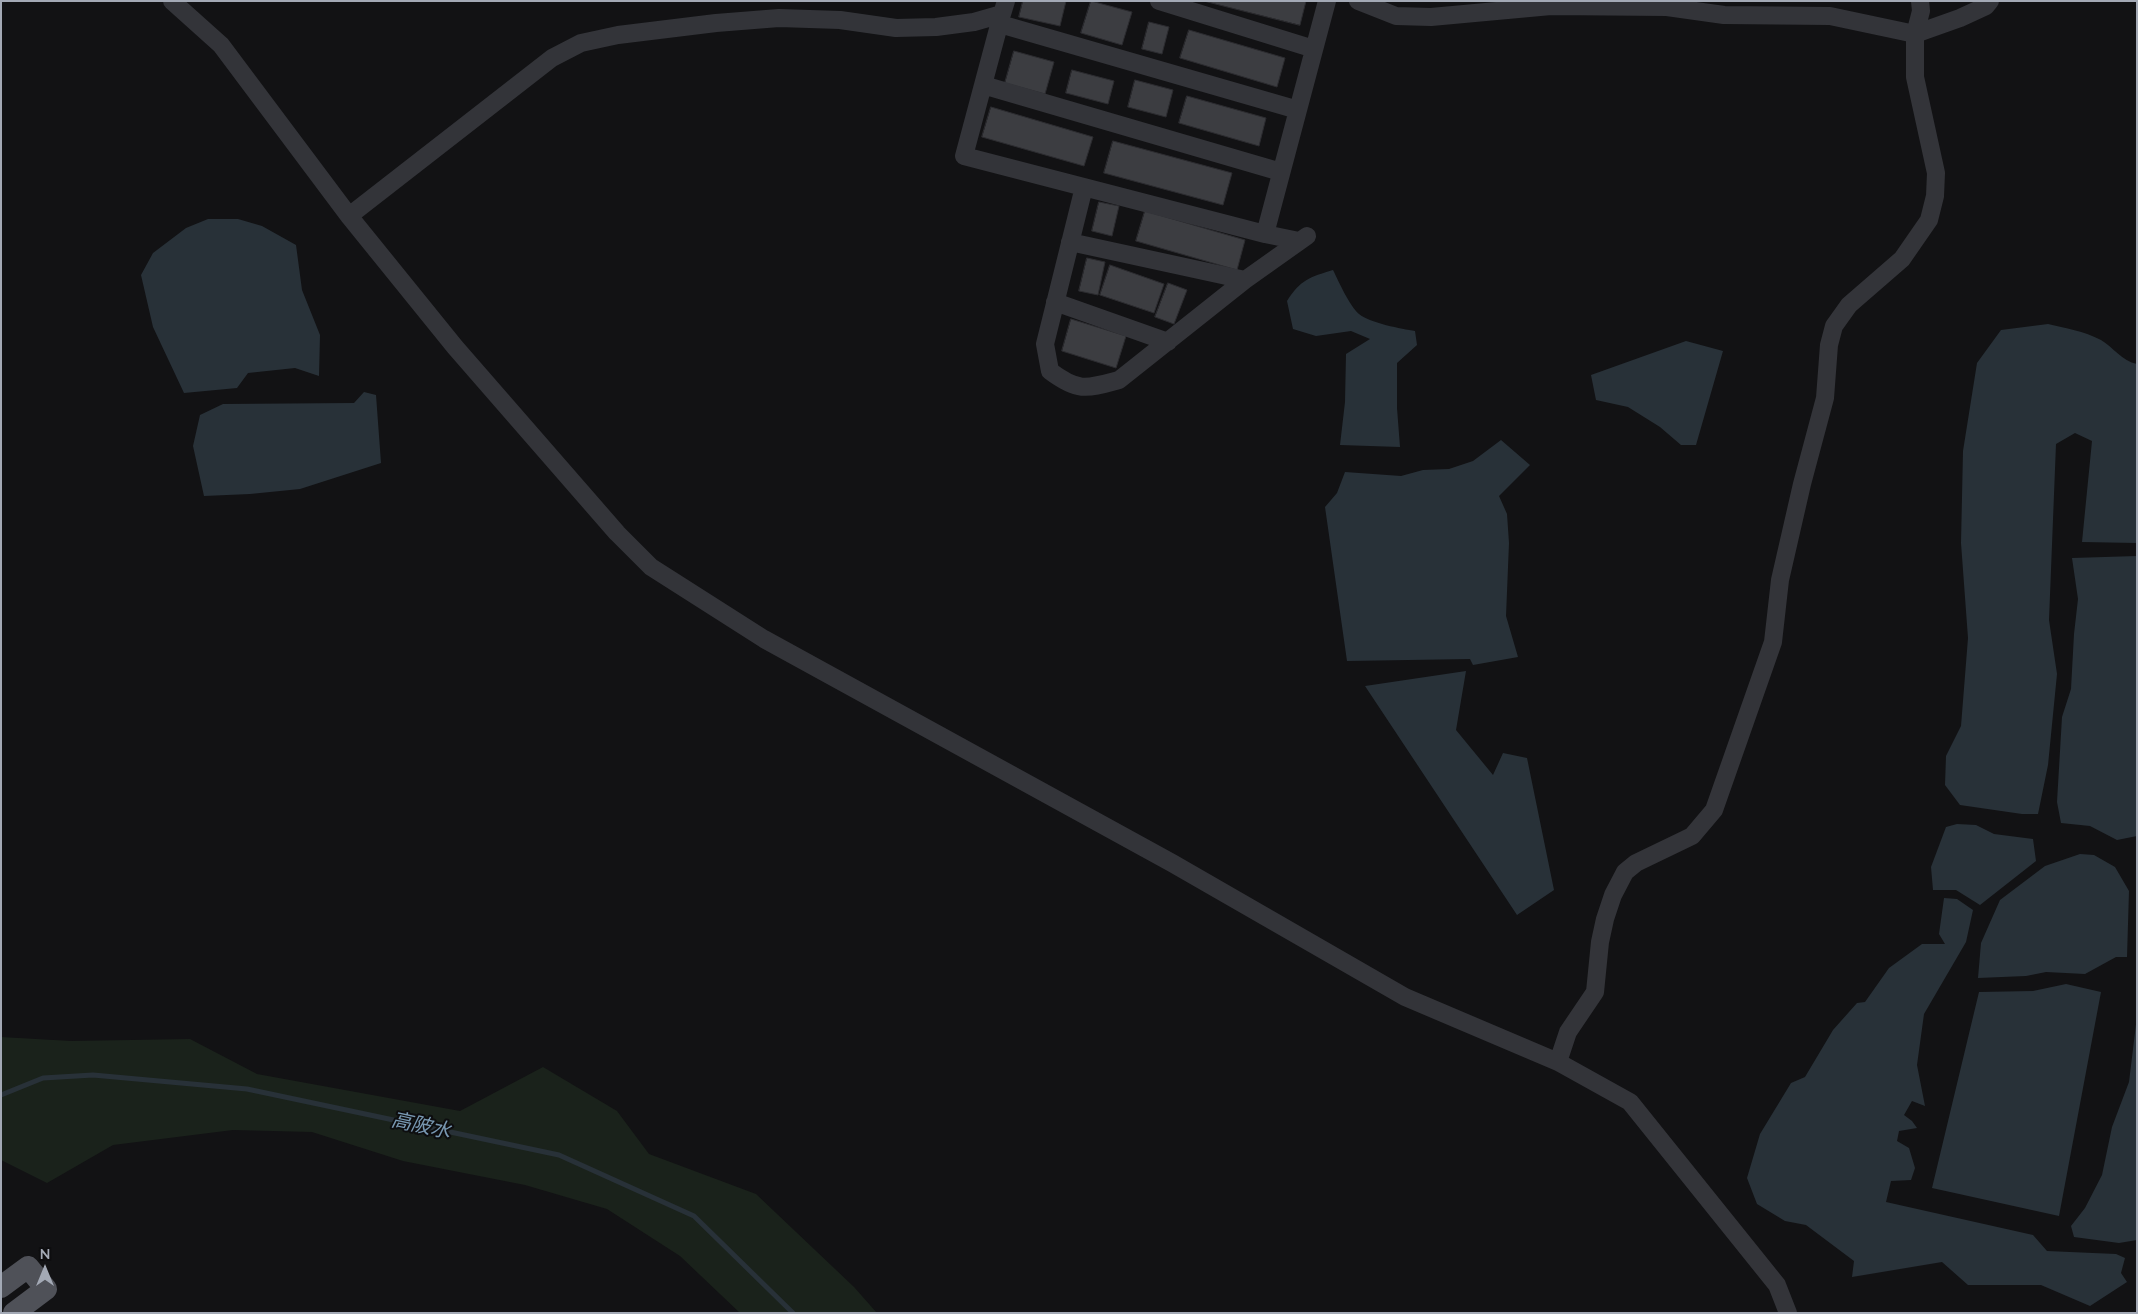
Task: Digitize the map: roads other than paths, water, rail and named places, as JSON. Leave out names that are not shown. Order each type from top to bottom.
[{"type":"main road","points":[[1,1287],[28,1268],[46,1289],[14,1313]]},
{"type":"street","points":[[172,1],[221,44],[349,216],[455,347],[617,533],[651,567],[764,638],[1172,863],[1405,997],[1558,1062],[1630,1102],[1776,1284],[1788,1313]]},
{"type":"street","points":[[1265,234],[1327,1]]},
{"type":"street","points":[[1358,1],[1396,16],[1431,17],[1551,6],[1667,7],[1724,15],[1830,16],[1915,34],[1960,18],[1986,6],[1990,1]]},
{"type":"street","points":[[1558,1062],[1568,1032],[1595,992],[1600,942],[1605,919],[1613,895],[1625,872],[1636,863],[1692,836],[1714,810],[1773,642],[1780,580],[1824,398],[1829,345],[1834,326],[1849,305],[1902,259],[1929,220],[1935,196],[1936,173],[1916,77],[1915,34],[1921,11],[1920,1]]},
{"type":"street","points":[[1164,2],[1314,49]]},
{"type":"street","points":[[349,216],[552,58],[581,42],[618,35],[696,25],[779,18],[840,20],[896,28],[945,26],[974,22],[1003,13],[1298,110]]},
{"type":"street","points":[[1003,13],[964,156],[1084,187],[1265,234],[1303,238],[1245,280],[1119,380],[1093,388],[1068,385],[1050,371],[1045,344],[1084,187]]},
{"type":"street","points":[[983,85],[1281,172]]},
{"type":"street","points":[[1070,242],[1245,280]]},
{"type":"street","points":[[1055,302],[1168,342]]},
{"type":"waterway","name":"高陂水","points":[[1,1095],[43,1078],[93,1075],[247,1089],[559,1155],[694,1216],[793,1313]]}]
